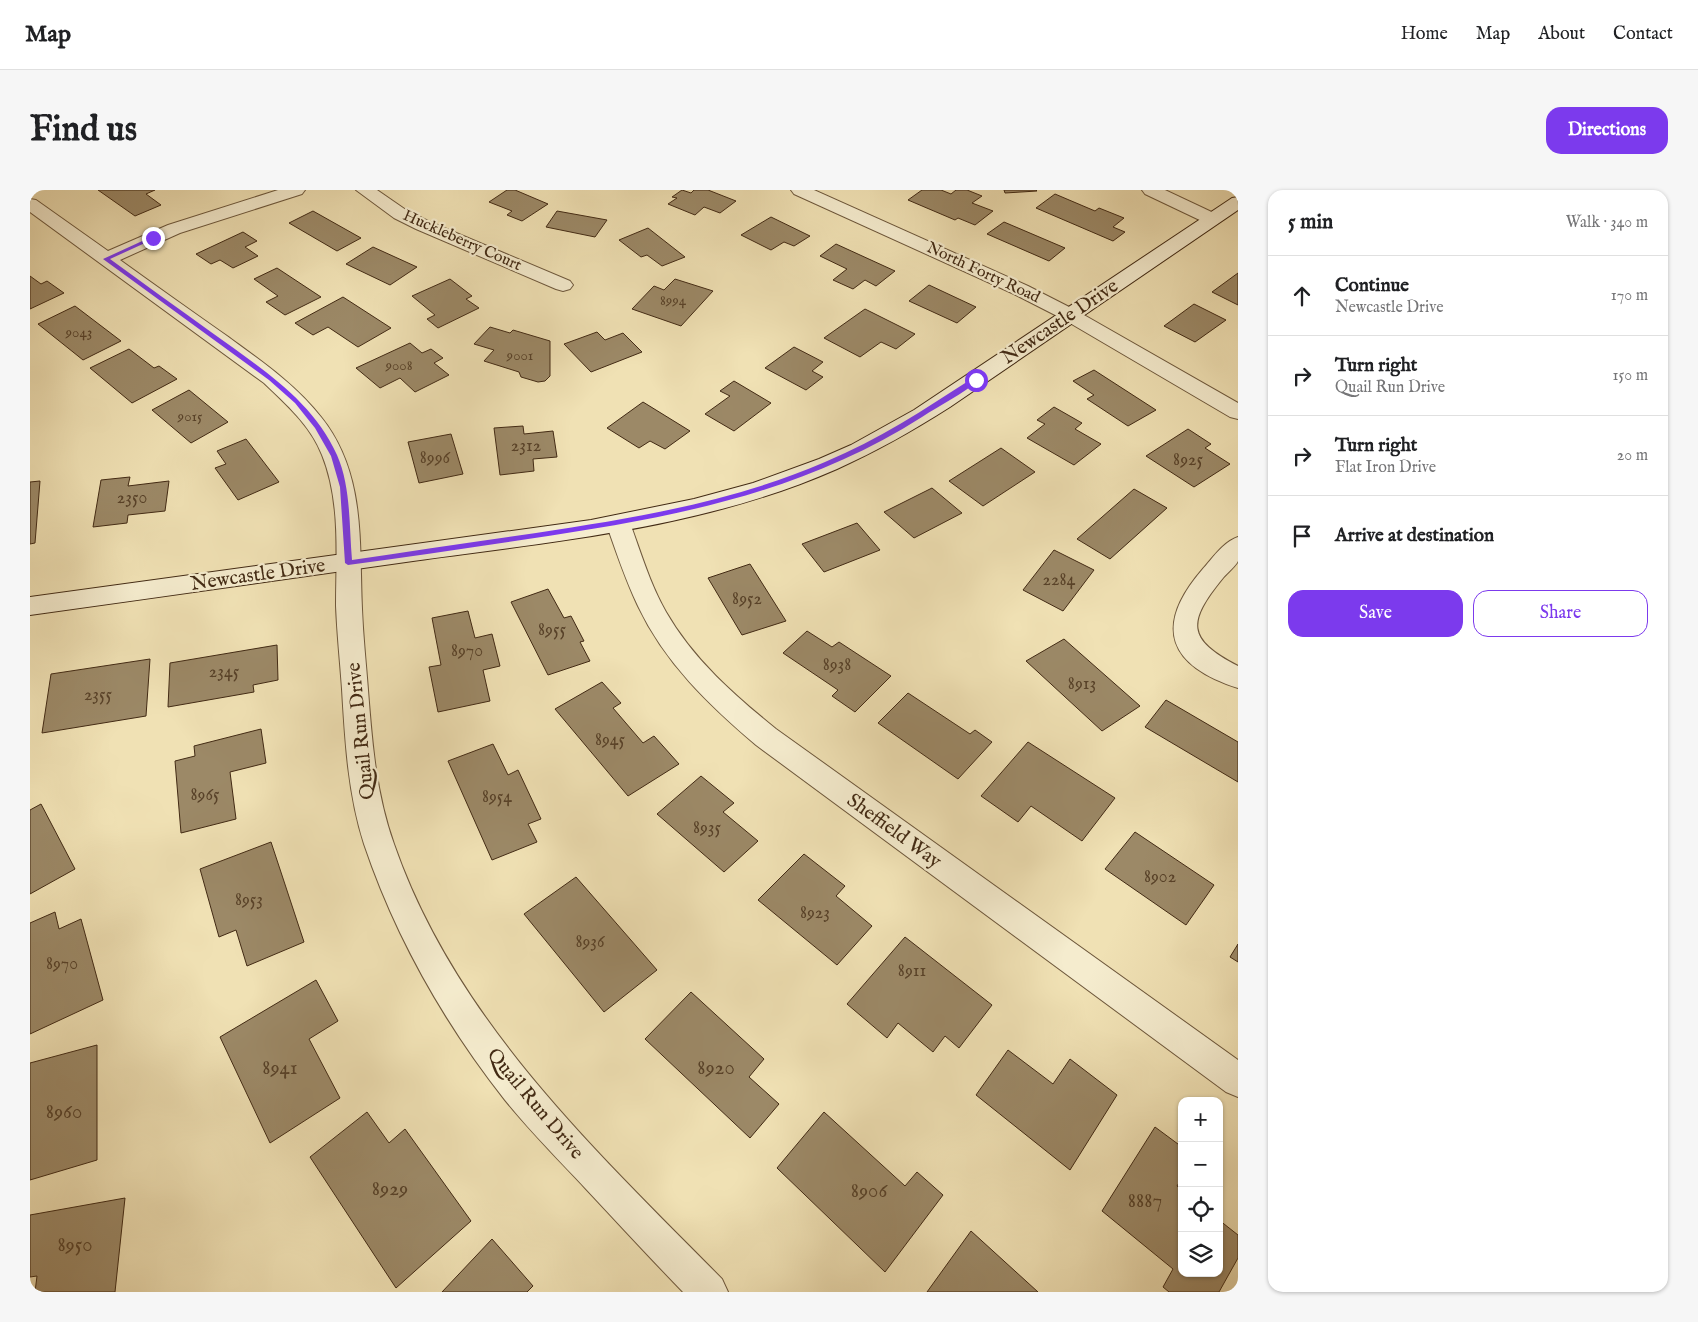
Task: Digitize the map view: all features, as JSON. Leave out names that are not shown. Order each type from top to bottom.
[{"type":"street","points":[[106,259],[174,229],[296,190]]},
{"type":"street","name":"Huckleberry Court","points":[[365,190],[400,214],[422,225],[563,285]]},
{"type":"street","name":"North Forty Road","points":[[800,190],[1021,290],[1070,315],[1238,412]]},
{"type":"street","points":[[1151,190],[1212,219]]},
{"type":"street","name":"Newcastle Drive","points":[[30,606],[348,563],[618,523],[697,507],[747,493],[826,465],[859,450],[930,409],[1238,202]]},
{"type":"street","name":"Quail Run Drive","points":[[30,204],[271,378],[297,401],[318,427],[334,456],[343,487],[350,620],[364,788],[383,852],[400,898],[430,960],[470,1024],[517,1089],[574,1152],[709,1292]]},
{"type":"street","name":"Sheffield Way","points":[[618,523],[638,579],[657,620],[684,660],[720,700],[766,737],[1238,1080]]},
{"type":"street","points":[[1238,546],[1194,598],[1184,619],[1184,637],[1195,653],[1238,678]]},
{"type":"building","points":[[98,190],[155,190],[146,194],[161,205],[135,216]]},
{"type":"building","points":[[507,190],[515,190],[548,204],[522,221],[507,215],[512,211],[489,202]]},
{"type":"building","points":[[682,190],[691,193],[694,190],[708,190],[736,201],[720,213],[704,207],[695,215],[668,204],[677,198],[672,197]]},
{"type":"building","points":[[922,190],[941,190],[951,194],[956,190],[967,190],[982,196],[972,203],[993,211],[975,225],[958,218],[955,220],[908,200]]},
{"type":"building","points":[[1004,190],[1036,190],[1037,191],[1005,193]]},
{"type":"building","points":[[1055,194],[1095,211],[1099,208],[1124,218],[1113,227],[1125,232],[1113,241],[1036,208]]},
{"type":"building","points":[[313,211],[361,238],[337,251],[289,223]]},
{"type":"building","points":[[557,211],[607,220],[595,237],[546,227]]},
{"type":"building","points":[[771,217],[810,236],[794,246],[784,242],[771,250],[741,235]]},
{"type":"building","points":[[1004,222],[1065,248],[1049,261],[987,234]]},
{"type":"building","points":[[648,228],[685,257],[662,266],[647,255],[641,257],[619,240]]},
{"type":"building","points":[[243,232],[257,241],[245,247],[258,256],[233,268],[220,260],[211,264],[196,254]]},
{"type":"building","points":[[836,244],[895,271],[876,286],[865,280],[853,289],[833,280],[847,269],[820,256]]},
{"type":"building","points":[[373,247],[417,267],[390,285],[346,264]]},
{"type":"building","points":[[277,268],[321,297],[285,315],[266,302],[278,296],[254,279]]},
{"type":"building","points":[[1238,273],[1238,305],[1212,292]]},
{"type":"building","points":[[30,276],[41,284],[47,281],[64,293],[30,309]]},
{"type":"building","points":[[450,279],[472,296],[466,299],[479,308],[438,328],[427,319],[435,315],[412,296]]},
{"type":"building","points":[[675,279],[713,291],[681,326],[632,309],[654,286],[664,290]]},
{"type":"building","points":[[929,285],[976,307],[957,323],[909,301]]},
{"type":"building","points":[[343,297],[391,328],[358,347],[328,327],[313,335],[295,323]]},
{"type":"building","points":[[1194,304],[1226,320],[1195,342],[1164,326]]},
{"type":"building","points":[[75,306],[121,341],[83,360],[38,324]]},
{"type":"building","points":[[865,309],[915,334],[896,349],[881,342],[860,357],[824,338]]},
{"type":"building","points":[[490,327],[510,333],[513,330],[550,341],[550,376],[545,381],[538,382],[521,377],[519,372],[484,361],[494,350],[474,344]]},
{"type":"building","points":[[597,332],[605,340],[623,333],[642,352],[591,372],[564,344]]},
{"type":"building","points":[[410,343],[422,353],[431,349],[443,358],[434,363],[449,375],[415,392],[400,378],[380,388],[356,368]]},
{"type":"building","points":[[794,347],[823,362],[812,371],[823,377],[806,390],[765,368]]},
{"type":"building","points":[[129,349],[154,368],[159,366],[177,379],[132,403],[90,368]]},
{"type":"building","points":[[1094,370],[1156,410],[1128,426],[1087,399],[1094,395],[1073,381]]},
{"type":"building","points":[[734,381],[771,403],[734,431],[705,414],[730,396],[720,391]]},
{"type":"building","points":[[189,390],[228,422],[191,443],[152,410]]},
{"type":"building","points":[[643,402],[690,431],[665,449],[650,441],[639,448],[607,428]]},
{"type":"building","points":[[1054,407],[1082,423],[1075,429],[1101,444],[1074,465],[1027,438],[1045,424],[1037,420]]},
{"type":"building","points":[[523,426],[524,434],[553,431],[557,457],[533,459],[534,471],[500,475],[494,428]]},
{"type":"building","points":[[1188,429],[1211,444],[1205,448],[1230,464],[1194,487],[1146,456]]},
{"type":"building","points":[[451,434],[463,474],[419,483],[408,442]]},
{"type":"building","points":[[246,439],[279,482],[238,500],[215,468],[226,464],[217,451]]},
{"type":"building","points":[[1001,448],[1035,472],[983,506],[949,481]]},
{"type":"building","points":[[130,477],[128,486],[169,481],[165,511],[128,515],[127,523],[93,527],[101,480]]},
{"type":"building","points":[[40,481],[35,543],[30,544],[30,482]]},
{"type":"building","points":[[932,488],[962,513],[914,538],[884,512]]},
{"type":"building","points":[[1134,489],[1167,508],[1110,559],[1077,539]]},
{"type":"building","points":[[857,523],[880,550],[824,572],[802,544]]},
{"type":"building","points":[[1054,550],[1094,570],[1063,611],[1023,590]]},
{"type":"building","points":[[750,564],[786,621],[742,635],[708,578]]},
{"type":"building","points":[[548,589],[564,618],[571,616],[584,641],[580,642],[590,661],[548,675],[511,602]]},
{"type":"building","points":[[468,611],[475,638],[492,634],[500,666],[483,670],[490,701],[438,712],[429,667],[441,665],[432,618]]},
{"type":"building","points":[[807,631],[832,647],[839,642],[891,676],[855,712],[832,696],[838,690],[783,653]]},
{"type":"building","points":[[1064,639],[1140,706],[1102,731],[1026,661]]},
{"type":"building","points":[[277,645],[278,680],[253,685],[254,692],[168,707],[170,663]]},
{"type":"building","points":[[150,659],[146,716],[42,733],[51,674]]},
{"type":"building","points":[[602,682],[621,703],[613,708],[643,743],[654,736],[679,764],[628,796],[555,709]]},
{"type":"building","points":[[908,693],[970,734],[975,730],[992,742],[958,779],[878,723]]},
{"type":"building","points":[[1166,700],[1238,742],[1238,782],[1145,727]]},
{"type":"building","points":[[261,729],[266,763],[230,772],[236,819],[181,833],[175,761],[195,756],[194,746]]},
{"type":"building","points":[[1028,742],[1115,798],[1082,841],[1031,806],[1018,822],[981,796]]},
{"type":"building","points":[[493,744],[508,775],[518,770],[541,819],[528,824],[537,842],[492,860],[448,761]]},
{"type":"building","points":[[701,776],[734,803],[723,812],[758,841],[724,872],[657,814]]},
{"type":"building","points":[[41,804],[75,869],[30,894],[30,810]]},
{"type":"building","points":[[1135,832],[1214,885],[1186,925],[1105,869]]},
{"type":"building","points":[[271,842],[304,942],[247,966],[236,930],[219,937],[200,869]]},
{"type":"building","points":[[804,854],[845,886],[836,896],[872,926],[837,965],[758,900]]},
{"type":"building","points":[[576,877],[657,970],[604,1012],[524,914]]},
{"type":"building","points":[[55,912],[59,929],[81,919],[103,1000],[30,1034],[30,923]]},
{"type":"building","points":[[905,937],[992,1005],[959,1048],[945,1036],[933,1052],[898,1023],[887,1038],[847,1004]]},
{"type":"building","points":[[1238,944],[1238,962],[1230,957]]},
{"type":"building","points":[[316,980],[338,1021],[309,1039],[340,1098],[270,1143],[220,1037]]},
{"type":"building","points":[[691,992],[764,1059],[749,1077],[779,1104],[750,1138],[645,1039]]},
{"type":"building","points":[[97,1045],[97,1160],[30,1180],[30,1063]]},
{"type":"building","points":[[1008,1050],[1053,1084],[1070,1059],[1117,1095],[1070,1170],[976,1095]]},
{"type":"building","points":[[367,1112],[389,1143],[405,1129],[471,1221],[396,1288],[310,1157]]},
{"type":"building","points":[[824,1112],[905,1186],[917,1172],[943,1195],[885,1272],[777,1168]]},
{"type":"building","points":[[1155,1127],[1178,1144],[1178,1277],[1223,1277],[1223,1223],[1238,1235],[1238,1258],[1219,1292],[1169,1292],[1163,1287],[1173,1269],[1102,1211]]},
{"type":"building","points":[[125,1198],[115,1292],[35,1292],[37,1276],[30,1277],[30,1215]]},
{"type":"building","points":[[971,1231],[1038,1292],[927,1292]]},
{"type":"building","points":[[492,1239],[533,1286],[527,1292],[442,1292]]},
{"type":"route","points":[[153,238],[106,259],[271,378],[297,401],[318,427],[334,456],[343,487],[348,563],[592,528],[658,516],[747,493],[826,465],[859,450],[890,434],[976,380]]}]
